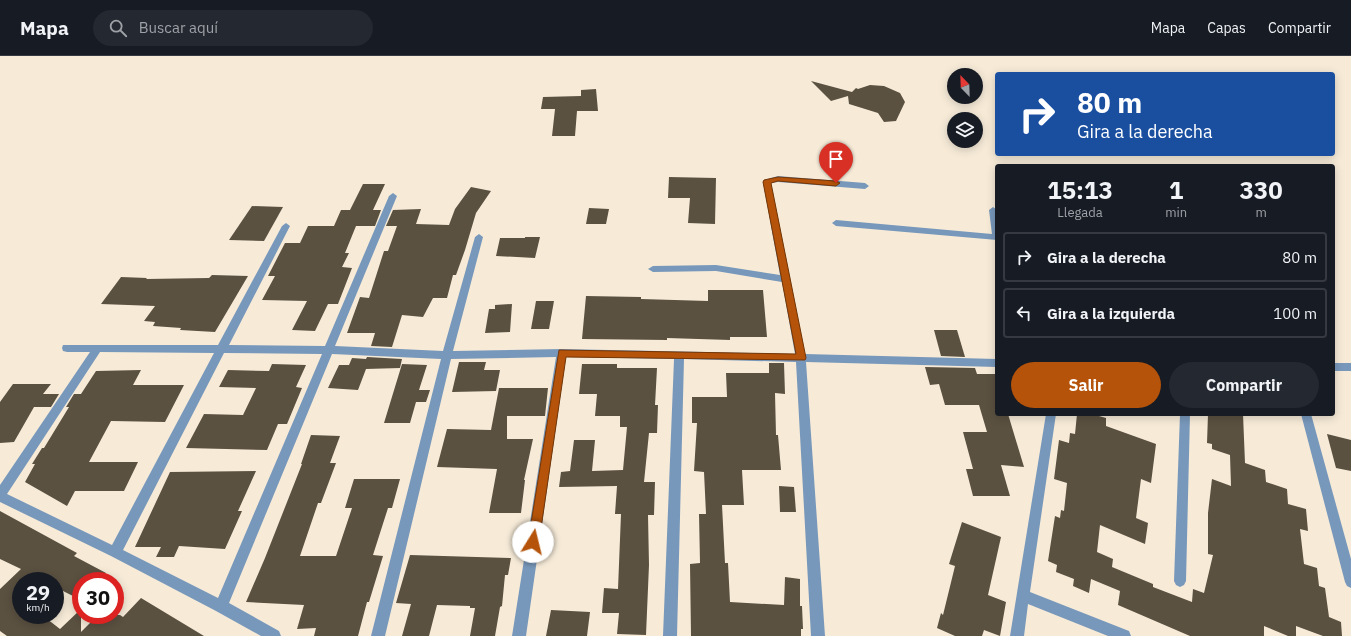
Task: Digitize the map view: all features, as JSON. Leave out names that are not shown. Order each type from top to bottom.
[{"type":"street","points":[[818,636],[802,358],[767,182],[778,179],[865,186]]},
{"type":"street","points":[[221,606],[393,196]]},
{"type":"street","points":[[993,210],[995,224]]},
{"type":"street","points":[[836,223],[995,237]]},
{"type":"street","points":[[116,552],[286,226]]},
{"type":"street","points":[[378,636],[447,355],[479,237]]},
{"type":"street","points":[[653,269],[716,268],[786,279]]},
{"type":"street","points":[[67,348],[221,351],[328,350],[447,355],[562,353],[679,354],[995,363]]},
{"type":"street","points":[[96,349],[0,495],[221,606],[274,636]]},
{"type":"street","points":[[519,636],[562,353]]},
{"type":"street","points":[[670,636],[679,354]]},
{"type":"street","points":[[1335,367],[1351,367]]},
{"type":"street","points":[[1017,636],[1051,416]]},
{"type":"street","points":[[1180,581],[1185,416]]},
{"type":"street","points":[[1307,416],[1351,582]]},
{"type":"street","points":[[1024,596],[1124,636]]},
{"type":"building","points":[[811,81],[852,92],[856,88],[858,89],[870,85],[884,86],[900,93],[905,102],[896,121],[884,122],[878,113],[849,104],[848,96],[831,101]]},
{"type":"building","points":[[596,89],[598,111],[577,111],[575,136],[552,136],[555,109],[541,109],[543,97],[581,96],[581,90]]},
{"type":"building","points":[[669,177],[716,178],[715,224],[688,223],[690,198],[668,198]]},
{"type":"building","points":[[363,184],[385,184],[373,210],[381,210],[375,226],[356,226],[345,253],[349,253],[342,267],[352,268],[338,304],[328,304],[315,331],[292,330],[307,301],[262,300],[275,276],[268,276],[285,243],[300,243],[308,226],[334,226],[341,210],[350,210]]},
{"type":"building","points":[[471,187],[491,191],[476,213],[456,275],[453,275],[447,298],[433,298],[423,317],[402,315],[392,347],[371,346],[375,333],[347,333],[360,297],[369,298],[384,251],[388,251],[397,226],[386,226],[393,210],[421,209],[416,224],[449,225],[455,209]]},
{"type":"building","points":[[252,206],[283,207],[264,241],[229,240]]},
{"type":"building","points":[[589,208],[609,209],[606,224],[586,224]]},
{"type":"building","points":[[540,237],[535,258],[496,256],[500,238]]},
{"type":"building","points":[[212,275],[248,276],[215,332],[180,330],[181,328],[153,326],[155,322],[144,321],[155,306],[101,304],[121,277],[147,278],[146,279],[209,278]]},
{"type":"building","points":[[708,290],[763,290],[767,337],[730,337],[730,340],[667,338],[667,340],[582,339],[586,296],[641,297],[641,299],[708,301]]},
{"type":"building","points":[[536,301],[554,301],[549,329],[531,329]]},
{"type":"building","points":[[512,304],[510,332],[485,333],[489,309],[495,309],[495,305]]},
{"type":"building","points":[[934,330],[957,330],[965,357],[941,356]]},
{"type":"building","points":[[367,357],[402,359],[400,368],[366,369],[358,390],[328,388],[339,365],[349,365],[352,358],[366,359]]},
{"type":"building","points":[[459,362],[486,362],[484,370],[500,370],[496,391],[452,392]]},
{"type":"building","points":[[769,363],[784,363],[785,394],[775,393],[776,435],[778,435],[781,470],[742,470],[744,505],[722,505],[725,563],[728,563],[730,602],[784,605],[785,577],[800,579],[800,606],[802,606],[803,629],[801,629],[801,636],[691,636],[690,564],[700,563],[699,514],[706,514],[704,472],[694,471],[697,423],[692,423],[692,397],[727,397],[726,373],[769,373]]},
{"type":"building","points":[[272,364],[306,365],[296,387],[302,388],[287,424],[278,424],[267,450],[186,448],[204,414],[243,415],[256,388],[219,387],[228,370],[269,371]]},
{"type":"building","points":[[402,364],[427,365],[419,390],[430,390],[426,402],[416,402],[410,423],[384,423]]},
{"type":"building","points":[[582,364],[617,364],[617,368],[657,368],[655,405],[658,405],[657,433],[649,433],[644,482],[655,482],[654,515],[648,515],[649,565],[646,635],[617,634],[619,613],[602,613],[604,588],[618,589],[621,514],[615,514],[617,486],[559,487],[561,472],[570,471],[574,440],[595,440],[592,471],[623,470],[627,427],[620,427],[620,416],[595,416],[597,394],[579,394]]},
{"type":"building","points":[[925,367],[975,368],[977,374],[995,374],[995,416],[1009,416],[1024,467],[1001,465],[1010,496],[973,496],[966,469],[973,469],[963,432],[987,432],[979,405],[945,405],[939,384],[930,385]]},
{"type":"building","points":[[141,370],[133,385],[184,385],[165,422],[111,421],[89,462],[138,462],[124,491],[75,491],[67,506],[25,482],[35,464],[32,464],[42,448],[44,448],[69,407],[66,407],[74,394],[81,394],[96,371]]},
{"type":"building","points":[[13,384],[51,384],[43,394],[59,394],[51,407],[34,407],[14,442],[0,443],[0,402]]},
{"type":"building","points":[[499,388],[548,388],[545,416],[507,416],[507,439],[533,439],[524,480],[521,513],[489,513],[497,469],[437,467],[447,429],[491,430]]},
{"type":"building","points":[[1077,416],[1099,416],[1106,418],[1106,426],[1156,444],[1151,483],[1141,479],[1136,518],[1148,523],[1145,544],[1100,525],[1097,552],[1113,559],[1112,567],[1153,584],[1153,587],[1192,602],[1193,589],[1204,593],[1213,555],[1208,554],[1208,513],[1212,479],[1231,486],[1230,455],[1212,449],[1212,444],[1207,443],[1208,416],[1243,416],[1245,463],[1265,470],[1266,482],[1287,489],[1288,504],[1306,509],[1308,531],[1300,529],[1304,564],[1317,568],[1319,586],[1325,588],[1329,617],[1341,622],[1342,636],[1323,636],[1296,626],[1296,636],[1288,636],[1264,626],[1264,636],[1190,636],[1118,605],[1120,591],[1091,579],[1089,593],[1073,586],[1074,579],[1056,572],[1057,565],[1048,561],[1055,516],[1060,518],[1061,510],[1064,511],[1067,483],[1054,479],[1059,440],[1069,443],[1070,433],[1075,434]]},
{"type":"building","points":[[1327,434],[1351,440],[1351,471],[1336,468]]},
{"type":"building","points":[[311,435],[340,436],[330,463],[336,463],[321,503],[318,503],[300,556],[336,556],[352,508],[345,508],[354,479],[400,479],[392,508],[388,508],[373,555],[383,556],[369,602],[367,602],[358,636],[314,636],[316,628],[297,629],[304,605],[246,602],[302,464]]},
{"type":"building","points":[[256,471],[238,511],[242,511],[225,549],[179,546],[174,557],[156,557],[161,547],[135,547],[170,472]]},
{"type":"building","points":[[779,486],[794,487],[796,512],[780,512]]},
{"type":"building","points":[[0,511],[77,553],[74,556],[104,572],[72,572],[72,596],[64,592],[64,572],[18,572],[21,569],[0,559]]},
{"type":"building","points":[[962,522],[1001,537],[988,595],[1006,602],[1000,636],[984,630],[982,636],[955,636],[937,628],[941,613],[943,615],[955,566],[949,564]]},
{"type":"building","points":[[410,555],[511,558],[508,575],[505,575],[502,606],[500,607],[495,636],[470,636],[475,608],[470,608],[470,606],[437,605],[429,636],[402,636],[411,604],[396,603]]},
{"type":"building","points":[[12,578],[12,624],[54,624],[60,629],[72,618],[72,624],[81,624],[81,632],[89,624],[124,624],[124,616],[141,598],[204,636],[7,636],[0,631],[0,589]]},
{"type":"building","points":[[551,610],[590,612],[587,636],[546,636]]},
{"type":"route","points":[[533,542],[562,353],[679,354],[802,358],[767,182],[778,179],[836,183]]}]
